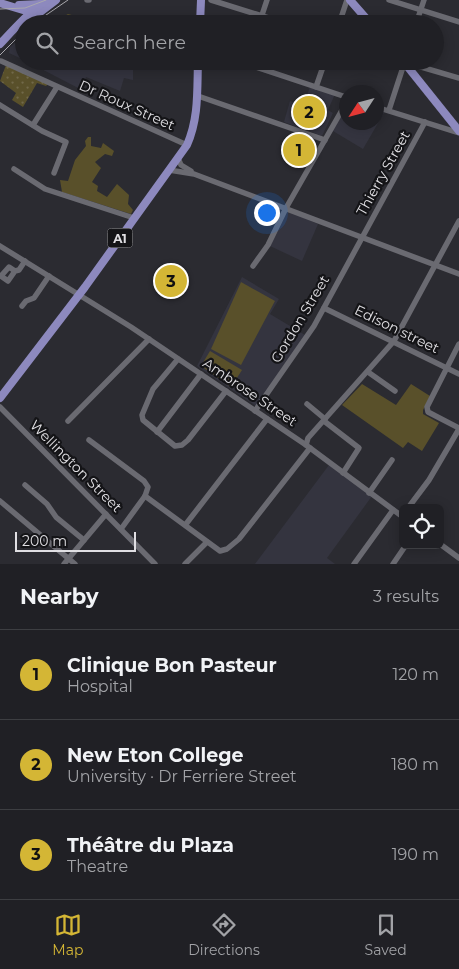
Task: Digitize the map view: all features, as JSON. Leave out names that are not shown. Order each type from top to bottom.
[{"type":"main road","points":[[199,0],[200,15]]},
{"type":"main road","points":[[349,0],[363,15]]},
{"type":"main road","points":[[0,2],[17,6],[49,2]]},
{"type":"main road","points":[[32,15],[49,2]]},
{"type":"main road","points":[[17,6],[21,15]]},
{"type":"main road","points":[[17,6],[24,15]]},
{"type":"main road","points":[[2,42],[15,30]]},
{"type":"main road","name":"A1","points":[[0,398],[78,295],[187,145],[193,127],[198,96],[198,70]]},
{"type":"main road","points":[[409,70],[459,132]]},
{"type":"street","points":[[211,0],[262,15],[267,0]]},
{"type":"street","points":[[343,15],[349,0]]},
{"type":"street","points":[[390,0],[436,15]]},
{"type":"street","points":[[419,15],[424,0]]},
{"type":"street","points":[[444,17],[459,22]]},
{"type":"street","name":"Dr Roux Street","points":[[1,61],[15,68]]},
{"type":"street","name":"Dr Roux Street","points":[[20,70],[187,145]]},
{"type":"street","points":[[267,70],[339,95]]},
{"type":"street","points":[[316,87],[323,70]]},
{"type":"street","points":[[389,110],[401,70]]},
{"type":"street","points":[[431,70],[459,78]]},
{"type":"street","points":[[33,125],[57,87]]},
{"type":"street","points":[[198,96],[325,140]]},
{"type":"street","points":[[0,105],[67,144],[54,172]]},
{"type":"street","points":[[384,109],[459,132]]},
{"type":"street","points":[[252,266],[268,245],[286,208],[339,116]]},
{"type":"street","name":"Thierry Street","points":[[362,237],[425,122]]},
{"type":"street","points":[[178,158],[182,165],[194,174]]},
{"type":"street","points":[[14,169],[45,189],[134,218]]},
{"type":"street","points":[[169,170],[194,174],[459,274]]},
{"type":"street","points":[[145,496],[186,524],[220,551],[227,549],[239,539],[308,446],[308,438],[394,341],[459,222]]},
{"type":"street","name":"Gordon Street","points":[[255,410],[292,359],[324,308],[362,237]]},
{"type":"street","name":"Ambrose Street","points":[[0,246],[148,339],[255,410],[308,446],[399,514]]},
{"type":"street","points":[[15,271],[9,267],[0,276],[8,281],[25,261]]},
{"type":"street","points":[[22,306],[26,301],[34,298],[49,276]]},
{"type":"street","name":"Edison street","points":[[324,308],[459,374]]},
{"type":"street","points":[[68,422],[148,339]]},
{"type":"street","points":[[411,504],[429,480],[459,429],[428,412],[428,407],[459,344]]},
{"type":"street","points":[[178,359],[153,389],[142,416],[143,420],[175,446],[182,445],[226,391]]},
{"type":"street","points":[[368,372],[395,391]]},
{"type":"street","points":[[158,432],[201,374]]},
{"type":"street","points":[[307,404],[359,448],[343,473]]},
{"type":"street","name":"Wellington Street","points":[[0,407],[156,564]]},
{"type":"street","points":[[186,524],[267,419]]},
{"type":"street","points":[[89,440],[144,481],[148,487],[145,496],[121,529]]},
{"type":"street","points":[[369,492],[392,460]]},
{"type":"street","points":[[25,484],[47,504],[56,517],[84,540]]},
{"type":"street","points":[[0,501],[75,564]]},
{"type":"street","points":[[354,564],[393,510]]},
{"type":"street","points":[[64,564],[106,514]]},
{"type":"street","points":[[185,564],[208,542]]},
{"type":"street","points":[[444,547],[459,558]]},
{"type":"street","points":[[393,564],[403,549]]},
{"type":"shaded area","points":[[15,43],[15,56],[9,53],[10,47]]},
{"type":"shaded area","points":[[6,65],[48,84],[46,86],[37,83],[23,107],[12,100],[16,93],[0,81]]},
{"type":"shaded area","points":[[43,70],[133,70],[133,80],[124,78],[120,91],[86,77],[82,90]]},
{"type":"shaded area","points":[[310,87],[335,94],[328,110],[333,113],[322,136],[284,122],[290,101],[303,106]]},
{"type":"shaded area","points":[[339,120],[339,130],[374,130],[363,149],[333,131]]},
{"type":"shaded area","points":[[88,137],[91,137],[91,146],[101,148],[103,143],[114,151],[112,156],[105,154],[95,162],[101,168],[92,182],[98,186],[97,191],[107,197],[117,184],[129,195],[128,204],[133,210],[131,214],[62,192],[60,180],[68,181],[75,160],[86,146],[85,141]]},
{"type":"shaded area","points":[[286,210],[318,224],[302,261],[270,246]]},
{"type":"shaded area","points":[[242,277],[279,299],[270,314],[305,335],[256,406],[197,366]]},
{"type":"shaded area","points":[[241,282],[275,301],[241,365],[211,349]]},
{"type":"shaded area","points":[[210,351],[242,370],[231,387],[201,366]]},
{"type":"shaded area","points":[[362,384],[396,405],[411,384],[430,396],[423,414],[439,423],[422,451],[408,442],[403,448],[342,405]]},
{"type":"shaded area","points":[[329,465],[372,496],[327,558],[335,564],[255,564]]},
{"type":"tram line","points":[[0,9],[25,8],[46,0]]},
{"type":"tram line","points":[[46,15],[68,0]]},
{"type":"tram line","points":[[0,55],[15,40]]},
{"type":"place","name":"New Eton College","points":[[309,112]]},
{"type":"place","name":"Clinique Bon Pasteur","points":[[299,150]]},
{"type":"place","name":"Théâtre du Plaza","points":[[171,281]]}]
